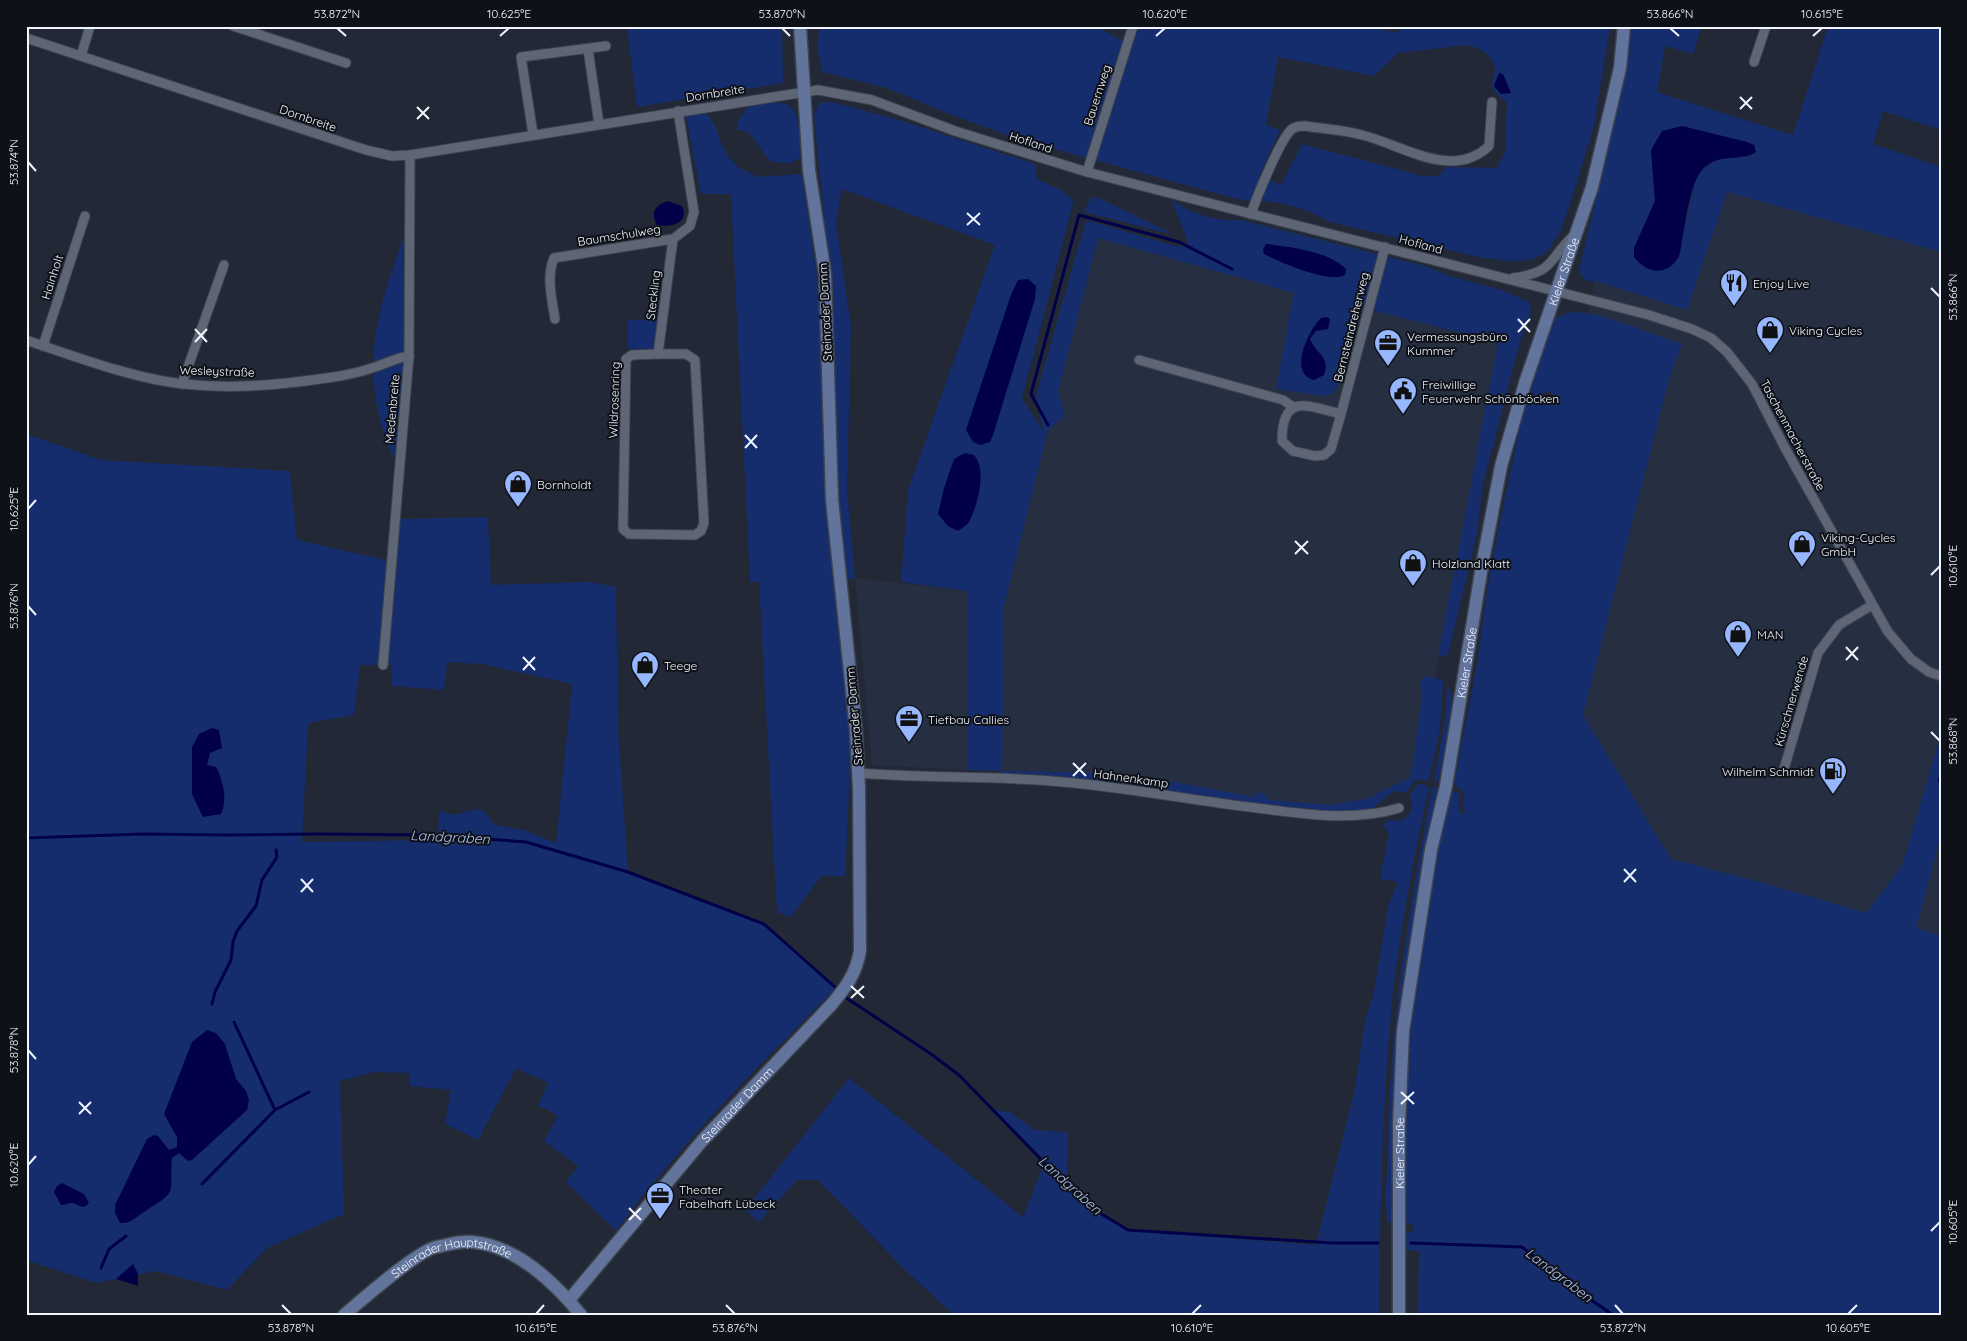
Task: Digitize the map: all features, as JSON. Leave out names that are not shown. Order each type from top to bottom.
[{"type":"main road","name":"Steinrader Damm","points":[[569,1300],[702,1141],[852,981],[857,968],[860,951],[856,730],[832,500],[825,274],[809,170],[800,26]]},
{"type":"main road","name":"Kieler Straße","points":[[1399,1315],[1400,1078],[1403,1031],[1414,949],[1431,850],[1448,777],[1482,566],[1501,466],[1525,383],[1592,187],[1620,68],[1624,26]]},
{"type":"main road","name":"Steinrader Hauptstraße","points":[[344,1315],[415,1258],[434,1248],[455,1242],[472,1242],[494,1246],[535,1270],[569,1300],[581,1315]]},
{"type":"street","points":[[81,56],[90,26]]},
{"type":"street","points":[[233,26],[346,63]]},
{"type":"street","name":"Bauernweg","points":[[1087,172],[1133,26]]},
{"type":"street","points":[[1754,62],[1766,26]]},
{"type":"street","name":"Dornbreite","points":[[26,38],[366,150],[392,156],[410,155],[805,91]]},
{"type":"street","points":[[533,134],[521,57],[606,46]]},
{"type":"street","points":[[588,48],[599,124]]},
{"type":"street","name":"Hofland","points":[[805,91],[818,90],[872,100],[955,131],[1087,172],[1556,291]]},
{"type":"street","points":[[1251,214],[1278,152],[1290,130],[1297,126],[1362,135],[1437,161],[1462,162],[1479,156],[1489,146],[1492,102]]},
{"type":"street","name":"Baumschulweg","points":[[555,319],[551,287],[551,264],[554,258],[672,239],[690,226],[694,212],[678,111]]},
{"type":"street","name":"Medenbreite","points":[[383,665],[409,356],[410,155]]},
{"type":"street","name":"Hainholt","points":[[43,346],[85,216]]},
{"type":"street","points":[[1508,279],[1530,276],[1544,269],[1551,264],[1574,236]]},
{"type":"street","name":"Steckling","points":[[658,354],[672,239]]},
{"type":"street","name":"Bernsteindreherweg","points":[[1292,406],[1286,414],[1282,430],[1282,440],[1293,451],[1314,456],[1324,455],[1332,448],[1385,247]]},
{"type":"street","points":[[182,384],[224,265]]},
{"type":"street","name":"Taschenmacherstraße","points":[[1556,291],[1649,315],[1692,329],[1711,338],[1728,352],[1752,384],[1872,606],[1888,632],[1911,659],[1929,672],[1941,676]]},
{"type":"street","name":"Wesleystraße","points":[[26,340],[144,376],[182,384],[241,387],[365,370],[409,356]]},
{"type":"street","name":"Wildrosenring","points":[[658,354],[686,354],[695,360],[704,523],[701,531],[695,535],[629,534],[623,529],[626,359],[632,355],[658,354]]},
{"type":"street","points":[[1139,360],[1283,400],[1292,406],[1301,404],[1341,414]]},
{"type":"street","name":"Kürschnerwende","points":[[1784,769],[1818,653],[1838,626],[1872,606]]},
{"type":"street","name":"Hahnenkamp","points":[[858,773],[1071,782],[1126,788],[1222,804],[1319,814],[1368,815],[1399,808]]},
{"type":"shaded area","points":[[627,26],[782,26],[783,83],[637,107]]},
{"type":"shaded area","points":[[820,26],[1095,26],[1123,41],[1127,26],[1364,26],[1398,33],[1400,26],[1610,26],[1594,126],[1559,234],[1546,253],[1531,260],[1507,261],[1478,257],[1330,222],[1310,212],[1288,205],[1269,201],[1241,200],[1018,139],[947,113],[887,88],[823,72],[817,48]],"holes":[[[1472,46],[1481,50],[1492,60],[1495,70],[1492,81],[1493,88],[1507,103],[1505,152],[1497,168],[1446,167],[1439,176],[1423,176],[1302,144],[1281,185],[1260,175],[1280,130],[1266,125],[1278,57],[1374,76],[1398,53]]]},
{"type":"shaded area","points":[[1631,26],[1702,26],[1693,54],[1665,46],[1657,92],[1793,135],[1828,26],[1941,26],[1941,130],[1883,111],[1873,144],[1941,167],[1941,252],[1727,192],[1687,310],[1596,281],[1589,282],[1583,278],[1579,270],[1627,69]],"holes":[[[1729,138],[1754,145],[1755,152],[1750,156],[1719,159],[1705,167],[1695,180],[1678,257],[1634,247],[1655,201],[1651,150]]]},
{"type":"shaded area","points":[[1499,73],[1503,74],[1511,93],[1501,94],[1494,86]]},
{"type":"shaded area","points":[[772,102],[788,105],[796,114],[798,120],[801,157],[791,163],[772,162],[753,137],[743,130],[737,130],[738,122],[748,106]]},
{"type":"shaded area","points":[[832,102],[899,120],[1035,164],[1037,179],[1061,190],[1074,200],[1022,398],[1043,431],[1036,396],[1086,220],[1179,247],[1188,242],[1171,199],[1187,209],[1204,216],[1223,220],[1241,220],[1425,266],[1450,276],[1502,290],[1529,302],[1531,312],[1519,345],[1482,488],[1477,533],[1448,655],[1438,657],[1498,342],[1358,307],[1338,386],[1332,394],[1324,396],[1276,389],[1294,293],[1098,238],[1058,391],[1065,416],[1048,430],[1004,606],[1002,771],[1103,773],[1163,780],[1254,797],[1256,792],[1267,795],[1268,800],[1329,805],[1366,799],[1409,778],[1412,770],[1422,697],[1420,681],[1426,676],[1443,680],[1440,729],[1429,780],[1415,780],[1406,793],[1394,791],[1370,810],[1312,812],[1001,776],[1001,771],[967,770],[967,591],[901,582],[908,490],[995,245],[842,189],[836,222],[851,326],[847,489],[855,578],[845,580],[838,529],[833,422],[834,345],[829,267],[814,116],[819,103]]},
{"type":"shaded area","points":[[705,113],[714,123],[723,147],[727,152],[726,154],[741,170],[743,169],[757,177],[802,174],[819,291],[832,570],[851,751],[845,876],[821,876],[791,917],[777,912],[759,582],[750,582],[731,194],[701,194],[686,117]]},
{"type":"shaded area","points":[[1682,126],[1747,142],[1754,145],[1756,152],[1744,157],[1717,160],[1705,167],[1696,181],[1689,201],[1679,256],[1668,268],[1656,271],[1644,267],[1634,257],[1634,248],[1655,201],[1651,150],[1662,131]]},
{"type":"shaded area","points":[[1727,192],[1941,252],[1941,734],[1902,866],[1866,913],[1760,882],[1671,859],[1583,715],[1668,383],[1682,344],[1588,315],[1595,281],[1687,310]]},
{"type":"shaded area","points":[[1091,197],[1101,199],[1175,235],[1084,212]]},
{"type":"shaded area","points":[[668,201],[682,206],[683,217],[673,225],[657,225],[654,216],[655,210]]},
{"type":"shaded area","points":[[1098,238],[1294,293],[1276,389],[1323,396],[1332,394],[1338,386],[1358,307],[1498,342],[1416,777],[1370,802],[1311,807],[1002,771],[1004,606],[1048,430],[1065,416],[1058,391]]},
{"type":"shaded area","points":[[403,240],[407,243],[406,345],[397,455],[392,455],[382,426],[376,399],[373,373],[374,347],[384,295]]},
{"type":"shaded area","points":[[1266,244],[1298,248],[1319,254],[1346,269],[1345,275],[1328,277],[1293,267],[1264,254],[1263,250]]},
{"type":"shaded area","points":[[1028,279],[1036,286],[1035,299],[993,435],[990,442],[980,445],[973,442],[966,430],[1011,295],[1018,280]]},
{"type":"shaded area","points":[[1571,312],[1612,319],[1682,344],[1668,383],[1583,715],[1671,859],[1760,882],[1866,913],[1902,866],[1941,734],[1941,835],[1916,928],[1941,936],[1941,1315],[1418,1315],[1419,1251],[1403,1250],[1403,1232],[1414,1232],[1413,1224],[1404,1222],[1404,1119],[1408,1024],[1422,923],[1452,791],[1460,793],[1459,810],[1464,815],[1465,811],[1463,808],[1464,793],[1454,784],[1477,664],[1490,571],[1522,416],[1526,403],[1552,404],[1555,399],[1551,396],[1552,392],[1548,391],[1541,397],[1534,396],[1529,389],[1555,318]]},
{"type":"shaded area","points":[[1327,317],[1330,319],[1328,329],[1316,331],[1310,339],[1326,364],[1324,375],[1314,380],[1306,376],[1302,369],[1303,351],[1306,341],[1316,324],[1321,318]]},
{"type":"shaded area","points":[[659,319],[656,346],[652,349],[628,349],[627,320]]},
{"type":"shaded area","points":[[26,434],[101,460],[290,471],[297,540],[395,562],[400,519],[488,517],[491,585],[590,582],[616,587],[618,728],[628,872],[764,924],[836,988],[722,1105],[667,1166],[616,1231],[566,1182],[578,1166],[544,1141],[558,1116],[538,1105],[548,1083],[516,1068],[478,1140],[445,1124],[451,1090],[410,1086],[410,1073],[374,1072],[340,1081],[344,1214],[267,1248],[227,1290],[156,1271],[96,1283],[26,1260]],"holes":[[[447,662],[482,664],[572,684],[556,843],[524,830],[495,825],[484,811],[476,809],[453,815],[439,810],[438,840],[302,842],[308,723],[354,715],[360,665],[392,665],[391,686],[444,690]]]},
{"type":"shaded area","points":[[965,453],[974,455],[978,461],[981,478],[976,505],[970,520],[958,531],[948,526],[938,514],[944,488],[954,459]]},
{"type":"shaded area","points":[[855,578],[967,591],[967,770],[872,765]]},
{"type":"shaded area","points":[[1447,684],[1451,693],[1452,717],[1447,745],[1436,783],[1434,780],[1446,715]]},
{"type":"shaded area","points":[[212,728],[219,730],[222,748],[210,753],[207,765],[216,767],[219,772],[224,790],[224,802],[221,814],[203,817],[192,794],[192,747],[199,734]]},
{"type":"shaded area","points":[[1423,784],[1429,788],[1407,900],[1391,1012],[1385,1088],[1379,1315],[954,1315],[904,1269],[818,1180],[797,1180],[759,1222],[745,1210],[849,1078],[1023,1217],[1045,1162],[994,1110],[1010,1112],[1035,1130],[1068,1132],[1067,1186],[1095,1210],[1128,1230],[1316,1245],[1354,1093],[1365,1021],[1373,997],[1389,903],[1398,882],[1380,879],[1389,833],[1383,826],[1389,820],[1402,821],[1406,818],[1411,810],[1410,795],[1417,785]]},
{"type":"shaded area","points":[[1438,787],[1402,1000],[1393,1221],[1388,1223],[1386,1196],[1389,1101],[1402,966],[1432,788]]},
{"type":"shaded area","points":[[1941,835],[1941,936],[1915,928]]},
{"type":"shaded area","points":[[207,1030],[216,1033],[225,1044],[236,1079],[246,1091],[249,1100],[247,1110],[192,1160],[188,1161],[179,1153],[172,1158],[171,1186],[168,1195],[133,1220],[120,1223],[115,1213],[115,1205],[147,1139],[154,1135],[158,1136],[169,1150],[177,1147],[177,1137],[164,1114],[192,1042]]},
{"type":"shaded area","points":[[62,1183],[84,1194],[89,1203],[87,1206],[82,1207],[73,1203],[61,1205],[54,1192],[57,1186]]},
{"type":"shaded area","points":[[133,1264],[138,1274],[138,1286],[116,1279]]},
{"type":"waterway","points":[[1048,425],[1031,394],[1079,215],[1179,242],[1232,269]]},
{"type":"waterway","points":[[1939,781],[1941,775]]},
{"type":"waterway","name":"Landgraben","points":[[26,838],[142,834],[317,834],[428,835],[526,842],[628,872],[764,924],[836,988]]},
{"type":"waterway","points":[[212,1004],[215,992],[231,960],[233,942],[237,931],[256,906],[262,880],[277,857],[276,850]]},
{"type":"waterway","name":"Landgraben","points":[[845,997],[931,1054],[959,1075],[1067,1186],[1095,1210],[1128,1230],[1332,1243],[1378,1243]]},
{"type":"waterway","points":[[234,1022],[275,1110]]},
{"type":"waterway","points":[[202,1184],[275,1110],[309,1092]]},
{"type":"waterway","points":[[101,1268],[109,1249],[126,1236]]},
{"type":"waterway","name":"Landgraben","points":[[1411,1243],[1522,1247],[1571,1286],[1613,1315]]},
{"type":"place","name":"Enjoy Live","points":[[1734,307]]},
{"type":"place","name":"Viking Cycles","points":[[1770,354]]},
{"type":"place","name":"Vermessungsbüro Kummer","points":[[1388,367]]},
{"type":"place","name":"Freiwillige Feuerwehr Schönböcken","points":[[1403,415]]},
{"type":"place","name":"Bornholdt","points":[[518,508]]},
{"type":"place","name":"Viking-Cycles GmbH","points":[[1802,568]]},
{"type":"place","name":"Holzland Klatt","points":[[1413,587]]},
{"type":"place","name":"MAN","points":[[1738,658]]},
{"type":"place","name":"Teege","points":[[645,689]]},
{"type":"place","name":"Tiefbau Callies","points":[[909,743]]},
{"type":"place","name":"Wilhelm Schmidt","points":[[1833,795]]},
{"type":"place","name":"Theater Fabelhaft Lübeck","points":[[660,1220]]}]
